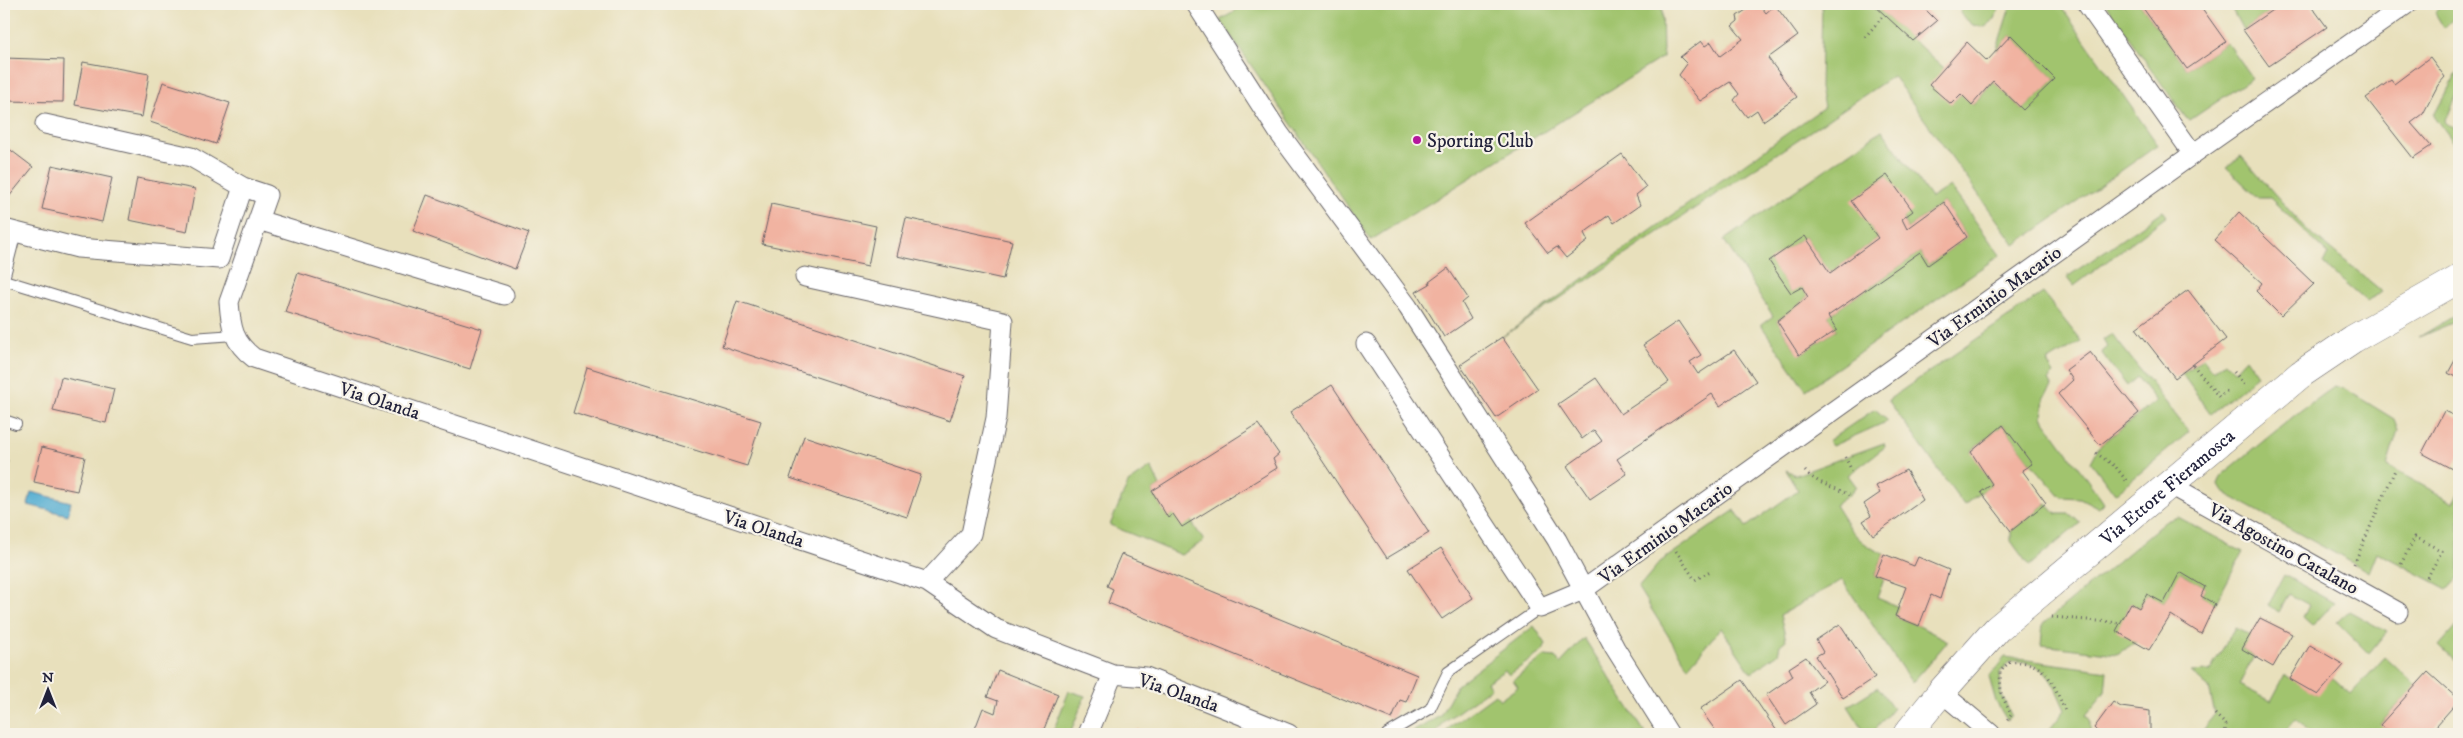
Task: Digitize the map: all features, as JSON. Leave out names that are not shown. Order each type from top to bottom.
[{"type":"main road","name":"Via Ettore Fieramosca","points":[[1907,734],[1941,692],[1998,629],[2301,374],[2353,339],[2459,279]]},
{"type":"street","points":[[1196,4],[1279,133],[1408,307],[1557,540],[1583,590],[1669,734]]},
{"type":"street","points":[[2087,4],[2193,154]]},
{"type":"street","name":"Via Erminio Macario","points":[[1540,608],[1583,590],[2193,154],[2407,4]]},
{"type":"street","points":[[45,124],[191,157],[243,187],[267,195],[229,302],[235,335]]},
{"type":"street","points":[[10,230],[78,248],[219,259],[243,187]]},
{"type":"street","points":[[258,220],[504,295]]},
{"type":"street","points":[[804,278],[1003,321],[996,418],[971,534],[927,582]]},
{"type":"street","name":"Via Olanda","points":[[235,335],[241,348],[254,358],[927,582],[996,629],[1113,674],[1146,676],[1289,734]]},
{"type":"street","points":[[1366,344],[1540,608]]},
{"type":"street","name":"Via Agostino Catalano","points":[[2170,485],[2398,612]]},
{"type":"street","points":[[1088,734],[1113,674]]},
{"type":"street","points":[[1941,692],[1991,734]]},
{"type":"lane","points":[[10,230],[4,280],[192,338],[235,335]]},
{"type":"lane","points":[[4,420],[16,424]]},
{"type":"lane","points":[[1387,734],[1430,709],[1448,672],[1540,608]]},
{"type":"path","points":[[1865,37],[1884,15]]},
{"type":"path","points":[[2193,365],[2219,397],[2228,390]]},
{"type":"path","points":[[2234,372],[2245,385]]},
{"type":"path","points":[[2096,453],[2116,467],[2128,483]]},
{"type":"path","points":[[1845,457],[1852,471]]},
{"type":"path","points":[[2354,564],[2395,470]]},
{"type":"path","points":[[1805,471],[1814,481],[1839,489],[1850,496]]},
{"type":"path","points":[[2401,564],[2415,537],[2422,540],[2442,551],[2427,578]]},
{"type":"path","points":[[1676,551],[1695,580],[1710,571]]},
{"type":"path","points":[[2051,617],[2121,623]]},
{"type":"path","points":[[2007,720],[2011,715],[2001,693],[2000,672],[2009,662],[2024,661],[2039,667],[2052,680],[2065,711]]},
{"type":"path","points":[[2215,714],[2226,725],[2225,734]]},
{"type":"path","points":[[2260,734],[2278,731]]},
{"type":"green space","name":"Sporting Club","points":[[1242,4],[1662,4],[1663,57],[1371,240],[1220,20],[1234,12]]},
{"type":"green space","points":[[1822,4],[1873,4],[1944,68],[1951,104],[1961,94],[1973,105],[1993,81],[2023,110],[2055,79],[2011,35],[1996,51],[2011,4],[2059,4],[2158,145],[2015,245],[1893,76],[1502,337],[1824,107],[1820,88]]},
{"type":"green space","points":[[1960,4],[2000,4],[1995,19],[1985,27],[1973,25],[1961,15]]},
{"type":"green space","points":[[2105,4],[2140,4],[2187,69],[2226,42],[2252,78],[2190,120],[2186,118]]},
{"type":"green space","points":[[2229,4],[2281,4],[2243,30]]},
{"type":"green space","points":[[2445,4],[2459,4],[2459,13],[2444,28],[2435,13]]},
{"type":"green space","points":[[2459,69],[2459,91],[2445,122],[2459,132],[2459,150],[2434,115]]},
{"type":"green space","points":[[1882,130],[1931,198],[1950,186],[2000,255],[1806,390],[1761,325],[1773,316],[1724,240]],"holes":[[[1887,175],[1907,229],[1944,202],[1967,237],[1928,265],[1920,252],[1828,316],[1837,330],[1799,355],[1777,321],[1808,297],[1802,287],[1791,293],[1770,261],[1805,236],[1830,273],[1878,238],[1852,201]]]},
{"type":"green space","points":[[2241,156],[2305,228],[2383,292],[2366,301],[2323,264],[2328,254],[2270,198],[2258,198],[2226,167]]},
{"type":"green space","points":[[2163,211],[2167,216],[2074,286],[2067,277]]},
{"type":"green space","points":[[2043,293],[2081,341],[2047,362],[2054,374],[2048,380],[2052,387],[2044,397],[2042,417],[2104,503],[2099,508],[2080,498],[2061,497],[2032,464],[2003,425],[1971,451],[1992,484],[1964,505],[1888,400]]},
{"type":"green space","points":[[2459,313],[2459,320],[2419,337]]},
{"type":"green space","points":[[2112,334],[2189,432],[2115,494],[2091,462],[2100,445],[2156,401],[2137,377],[2127,386],[2101,352],[2107,347],[2103,340]]},
{"type":"green space","points":[[2203,358],[2213,371],[2225,362],[2234,371],[2246,358],[2258,375],[2211,414],[2182,374]]},
{"type":"green space","points":[[2334,386],[2345,389],[2394,419],[2398,430],[2387,466],[2453,502],[2459,492],[2459,576],[2447,589],[2377,552],[2369,572],[2223,492],[2218,484],[2222,475],[2300,411]]},
{"type":"green space","points":[[1875,409],[1888,421],[1832,446],[1828,441]]},
{"type":"green space","points":[[1884,443],[1885,447],[1848,475],[1856,486],[1849,495],[1835,505],[1850,528],[1861,540],[1884,554],[1875,576],[1884,579],[1877,598],[1899,607],[1895,616],[1948,641],[1912,683],[1842,580],[1780,615],[1786,640],[1780,645],[1778,654],[1751,673],[1721,628],[1688,667],[1638,588],[1660,562],[1735,510],[1746,527],[1798,490],[1786,470],[1796,475]]},
{"type":"green space","points":[[1151,467],[1160,486],[1152,491],[1168,517],[1173,514],[1191,521],[1204,541],[1181,555],[1110,525],[1128,483]]},
{"type":"green space","points":[[2046,503],[2056,514],[2070,514],[2080,523],[2029,566],[2011,541],[2011,531]]},
{"type":"green space","points":[[2178,517],[2243,552],[2215,604],[2201,596],[2205,587],[2181,572],[2164,603],[2147,594],[2139,608],[2131,603],[2117,631],[2136,642],[2117,654],[2041,645],[2043,624],[2166,521]]},
{"type":"green space","points":[[2284,575],[2334,603],[2312,626],[2303,618],[2309,605],[2289,594],[2279,612],[2268,605]]},
{"type":"green space","points":[[2349,611],[2387,632],[2369,654],[2337,622]]},
{"type":"green space","points":[[2459,623],[2459,665],[2439,646]]},
{"type":"green space","points":[[1534,626],[1546,644],[1543,651],[1509,675],[1505,670],[1487,682],[1491,688],[1445,721],[1435,734],[1409,734],[1440,716],[1457,685]]},
{"type":"green space","points":[[2235,627],[2251,635],[2242,649],[2254,656],[2239,685],[2271,701],[2285,675],[2317,694],[2333,678],[2351,694],[2385,657],[2416,686],[2380,724],[2392,734],[2313,734],[2295,719],[2283,734],[2199,734],[2215,714],[2209,688],[2191,672],[2210,671]]},
{"type":"green space","points":[[1584,638],[1646,734],[1445,734],[1450,727],[1495,694],[1500,700],[1518,687],[1513,680],[1545,656],[1555,657],[1560,664]]},
{"type":"green space","points":[[2005,657],[2107,671],[2105,692],[2086,715],[2090,720],[2090,734],[2046,734],[2065,710],[2046,674],[2032,664],[2021,662],[2009,662],[2000,672],[2001,693],[2011,715],[2007,720],[1996,702],[1989,677]]},
{"type":"green space","points":[[1878,687],[1893,708],[1872,734],[1866,734],[1848,706]]},
{"type":"green space","points":[[1069,691],[1085,696],[1070,734],[1052,734]]},
{"type":"water","points":[[31,492],[71,502],[68,515],[28,505]]},
{"type":"building","points":[[1755,4],[1759,4],[1766,13],[1775,5],[1798,36],[1768,58],[1797,97],[1763,121],[1757,110],[1747,117],[1734,100],[1739,94],[1730,82],[1700,101],[1679,75],[1687,64],[1680,57],[1701,41],[1705,46],[1711,42],[1720,56],[1743,39],[1732,26],[1738,21],[1737,16]]},
{"type":"building","points":[[1873,4],[1920,4],[1937,21],[1913,41]]},
{"type":"building","points":[[2140,4],[2199,4],[2226,42],[2187,69]]},
{"type":"building","points":[[2281,4],[2310,4],[2327,27],[2269,66],[2243,30]]},
{"type":"building","points":[[2011,35],[2055,79],[2023,110],[1993,81],[1972,105],[1961,94],[1951,104],[1929,85],[1967,42],[1987,61]]},
{"type":"building","points":[[2430,57],[2445,77],[2438,85],[2423,114],[2411,123],[2431,146],[2413,158],[2366,98],[2391,80],[2394,84]]},
{"type":"building","points":[[4,58],[64,60],[63,102],[4,101]]},
{"type":"building","points":[[83,62],[149,74],[142,117],[75,105]]},
{"type":"building","points":[[163,82],[230,103],[216,144],[150,122]]},
{"type":"building","points":[[4,145],[33,167],[4,203]]},
{"type":"building","points":[[1622,154],[1646,187],[1636,195],[1640,205],[1614,223],[1609,215],[1584,233],[1588,241],[1566,258],[1557,247],[1548,253],[1525,223]]},
{"type":"building","points":[[52,165],[112,178],[102,222],[42,209]]},
{"type":"building","points":[[1887,175],[1913,211],[1902,219],[1907,229],[1944,202],[1967,237],[1928,265],[1920,252],[1828,316],[1837,330],[1799,355],[1777,321],[1808,297],[1802,287],[1791,293],[1769,261],[1805,236],[1830,273],[1878,238],[1851,201]]},
{"type":"building","points":[[137,178],[195,189],[187,232],[129,220]]},
{"type":"building","points":[[427,195],[529,233],[515,269],[413,231]]},
{"type":"building","points":[[771,204],[876,226],[868,266],[762,244]]},
{"type":"building","points":[[2239,212],[2314,284],[2281,316],[2256,291],[2262,283],[2214,240]]},
{"type":"building","points":[[906,218],[1012,241],[1003,279],[897,256]]},
{"type":"building","points":[[1448,268],[1468,298],[1462,303],[1471,319],[1444,337],[1416,292],[1430,284],[1429,282]]},
{"type":"building","points":[[298,273],[482,329],[470,369],[285,312]]},
{"type":"building","points":[[2188,290],[2226,339],[2175,378],[2136,328]]},
{"type":"building","points":[[737,301],[965,376],[950,421],[722,346]]},
{"type":"building","points":[[1678,321],[1701,355],[1690,362],[1698,374],[1734,350],[1756,381],[1720,406],[1712,394],[1617,459],[1627,474],[1590,499],[1567,466],[1602,441],[1594,430],[1582,439],[1558,404],[1596,378],[1621,414],[1669,382],[1643,345]]},
{"type":"building","points":[[1502,337],[1538,389],[1496,418],[1460,365]]},
{"type":"building","points":[[2090,352],[2139,413],[2100,445],[2058,394],[2073,380],[2066,370]]},
{"type":"building","points":[[2459,353],[2459,379],[2448,373]]},
{"type":"building","points":[[587,367],[761,421],[747,466],[573,413]]},
{"type":"building","points":[[61,377],[114,389],[106,423],[53,411]]},
{"type":"building","points":[[1332,385],[1429,533],[1387,558],[1290,412]]},
{"type":"building","points":[[2444,411],[2459,418],[2459,454],[2452,469],[2422,453]]},
{"type":"building","points":[[1258,424],[1279,454],[1273,459],[1277,468],[1182,527],[1173,514],[1168,518],[1152,491]]},
{"type":"building","points":[[2003,425],[2032,464],[2022,470],[2046,503],[2011,531],[1981,492],[1992,484],[1971,452]]},
{"type":"building","points":[[804,436],[921,475],[907,517],[790,478]]},
{"type":"building","points":[[42,447],[85,457],[77,491],[34,482]]},
{"type":"building","points":[[4,459],[8,460],[5,476],[4,476]]},
{"type":"building","points":[[1906,470],[1923,500],[1873,535],[1863,521],[1871,516],[1864,504],[1880,493],[1876,486]]},
{"type":"building","points":[[1441,548],[1473,598],[1442,619],[1408,569]]},
{"type":"building","points":[[1121,554],[1417,675],[1406,702],[1400,700],[1392,719],[1108,603],[1113,589],[1107,586]]},
{"type":"building","points":[[1884,554],[1914,566],[1918,557],[1949,570],[1940,599],[1931,595],[1919,626],[1895,616],[1906,587],[1875,576]]},
{"type":"building","points":[[2180,572],[2205,587],[2201,596],[2215,604],[2201,634],[2171,615],[2149,650],[2116,631],[2131,603],[2139,608],[2147,594],[2164,603]]},
{"type":"building","points":[[2260,618],[2292,634],[2273,667],[2242,649]]},
{"type":"building","points":[[1840,624],[1875,677],[1843,698],[1816,656],[1823,652],[1816,640]]},
{"type":"building","points":[[2310,645],[2344,665],[2318,695],[2290,679]]},
{"type":"building","points":[[1806,657],[1824,681],[1809,692],[1816,704],[1786,725],[1766,695],[1793,676],[1789,668]]},
{"type":"building","points":[[998,670],[1058,694],[1042,734],[973,734],[983,708],[995,713],[998,701],[987,697]]},
{"type":"building","points":[[2428,672],[2459,700],[2429,734],[2392,734],[2380,725]]},
{"type":"building","points":[[1742,680],[1779,734],[1718,734],[1700,709]]},
{"type":"building","points":[[2113,702],[2121,707],[2150,711],[2150,732],[2153,734],[2100,734],[2094,728]]},
{"type":"building","points":[[1137,729],[1151,734],[1135,734]]},
{"type":"place","name":"Sporting Club","points":[[1417,140]]}]
